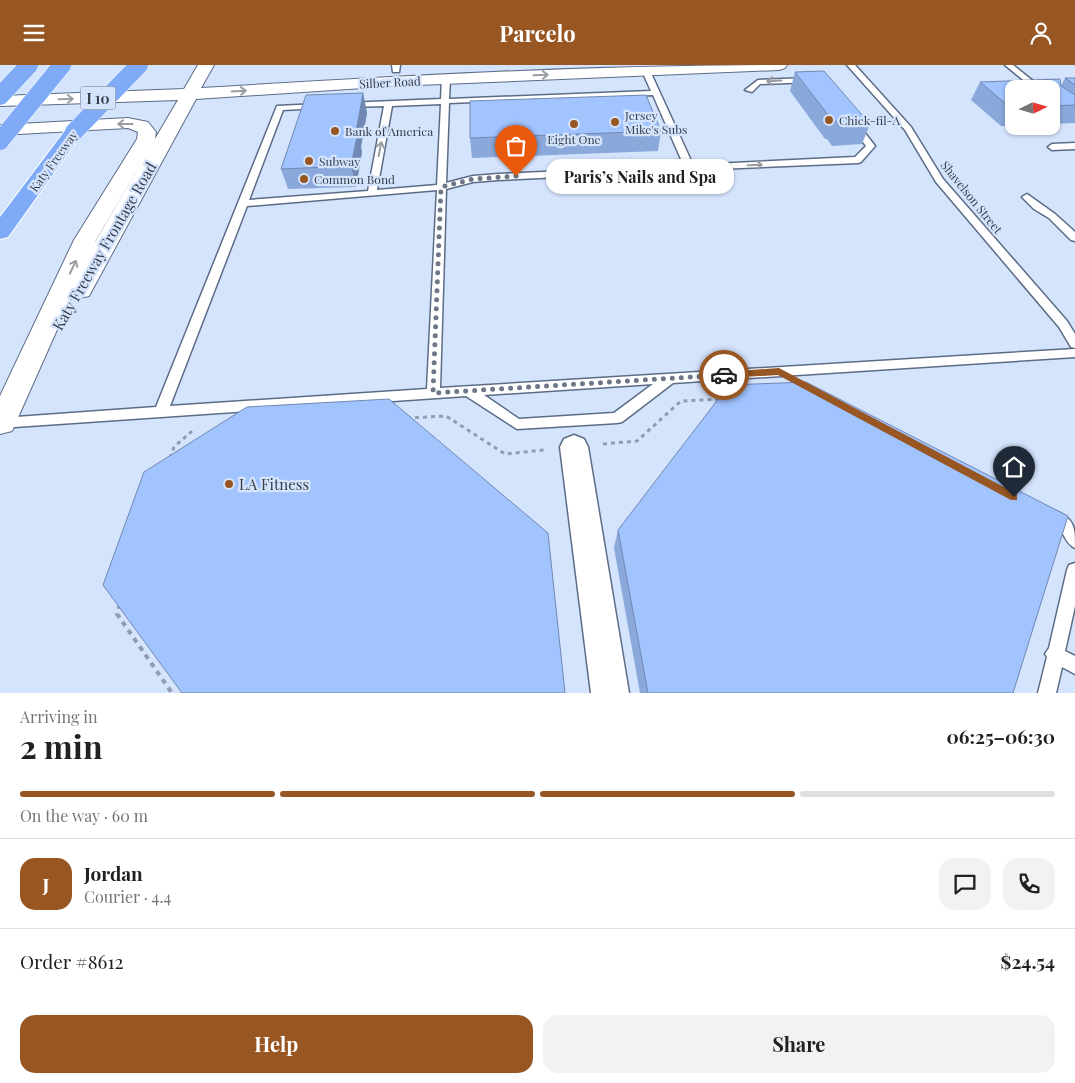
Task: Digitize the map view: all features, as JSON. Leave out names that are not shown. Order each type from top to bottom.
[{"type":"highway","points":[[0,96],[29,65]]},
{"type":"highway","points":[[0,122],[50,65]]},
{"type":"highway","points":[[0,141],[62,65]]},
{"type":"highway","name":"Katy Freeway","points":[[0,232],[122,65]]},
{"type":"highway","points":[[74,132],[139,65]]},
{"type":"street","name":"Silber Road","points":[[0,101],[194,79],[396,67],[522,65]]},
{"type":"street","name":"Silber Road","points":[[194,79],[446,79],[645,68],[779,65]]},
{"type":"street","points":[[100,81],[149,79]]},
{"type":"street","name":"Katy Freeway Frontage Road","points":[[1,424],[112,236],[194,79]]},
{"type":"street","points":[[0,85],[70,82]]},
{"type":"street","points":[[0,130],[128,123],[138,124],[148,132],[146,139],[85,241],[1,424]]},
{"type":"street","points":[[574,447],[610,693]]},
{"type":"lane","name":"Shavelson Street","points":[[851,65],[908,129],[940,180],[1063,324],[1075,345]]},
{"type":"lane","points":[[1009,65],[1028,80]]},
{"type":"lane","points":[[645,68],[696,182]]},
{"type":"lane","points":[[433,393],[446,79]]},
{"type":"lane","points":[[749,91],[758,82],[811,80],[819,83]]},
{"type":"lane","points":[[161,412],[280,108],[657,93]]},
{"type":"lane","points":[[372,194],[389,103]]},
{"type":"lane","points":[[244,203],[441,187],[473,179],[498,177],[858,160],[871,146],[848,118]]},
{"type":"lane","points":[[1052,147],[1075,146]]},
{"type":"lane","points":[[1027,197],[1037,207],[1052,215],[1075,238]]},
{"type":"lane","points":[[1,424],[433,393],[1075,353]]},
{"type":"lane","points":[[779,371],[804,385]]},
{"type":"lane","points":[[469,391],[517,424],[617,418],[670,378]]},
{"type":"lane","points":[[1038,509],[1063,523],[1075,541]]},
{"type":"lane","points":[[1046,693],[1075,570]]},
{"type":"lane","points":[[1054,654],[1075,665]]},
{"type":"building","points":[[824,71],[870,124],[839,126],[834,119],[832,120],[795,72]]},
{"type":"building","points":[[1065,78],[1075,78],[1075,85]]},
{"type":"building","points":[[1060,79],[1061,86],[1075,95],[1075,105],[1060,106],[1060,80],[1033,80]]},
{"type":"building","points":[[1005,81],[1005,103],[980,82]]},
{"type":"building","points":[[363,93],[351,166],[281,169],[306,95]]},
{"type":"building","points":[[646,95],[661,131],[470,138],[470,101]]},
{"type":"building","points":[[806,382],[1068,516],[1013,693],[648,693],[618,530],[729,385]]},
{"type":"building","points":[[389,399],[548,533],[565,693],[182,693],[103,585],[144,472],[247,407]]},
{"type":"way so far","points":[[516,176],[473,179],[441,187],[433,393],[724,375]]},
{"type":"place","name":"Chick-fil-A","points":[[829,120]]},
{"type":"place","name":"Jersey Mike's Subs","points":[[615,122]]},
{"type":"place","name":"Eight One","points":[[574,124]]},
{"type":"place","name":"Bank of America","points":[[335,131]]},
{"type":"place","name":"Subway","points":[[309,161]]},
{"type":"place","name":"Paris’s Nails and Spa","points":[[516,176]]},
{"type":"place","name":"Common Bond","points":[[304,179]]},
{"type":"place","name":"LA Fitness","points":[[229,484]]},
{"type":"route","points":[[724,375],[779,371],[1014,497]]}]
